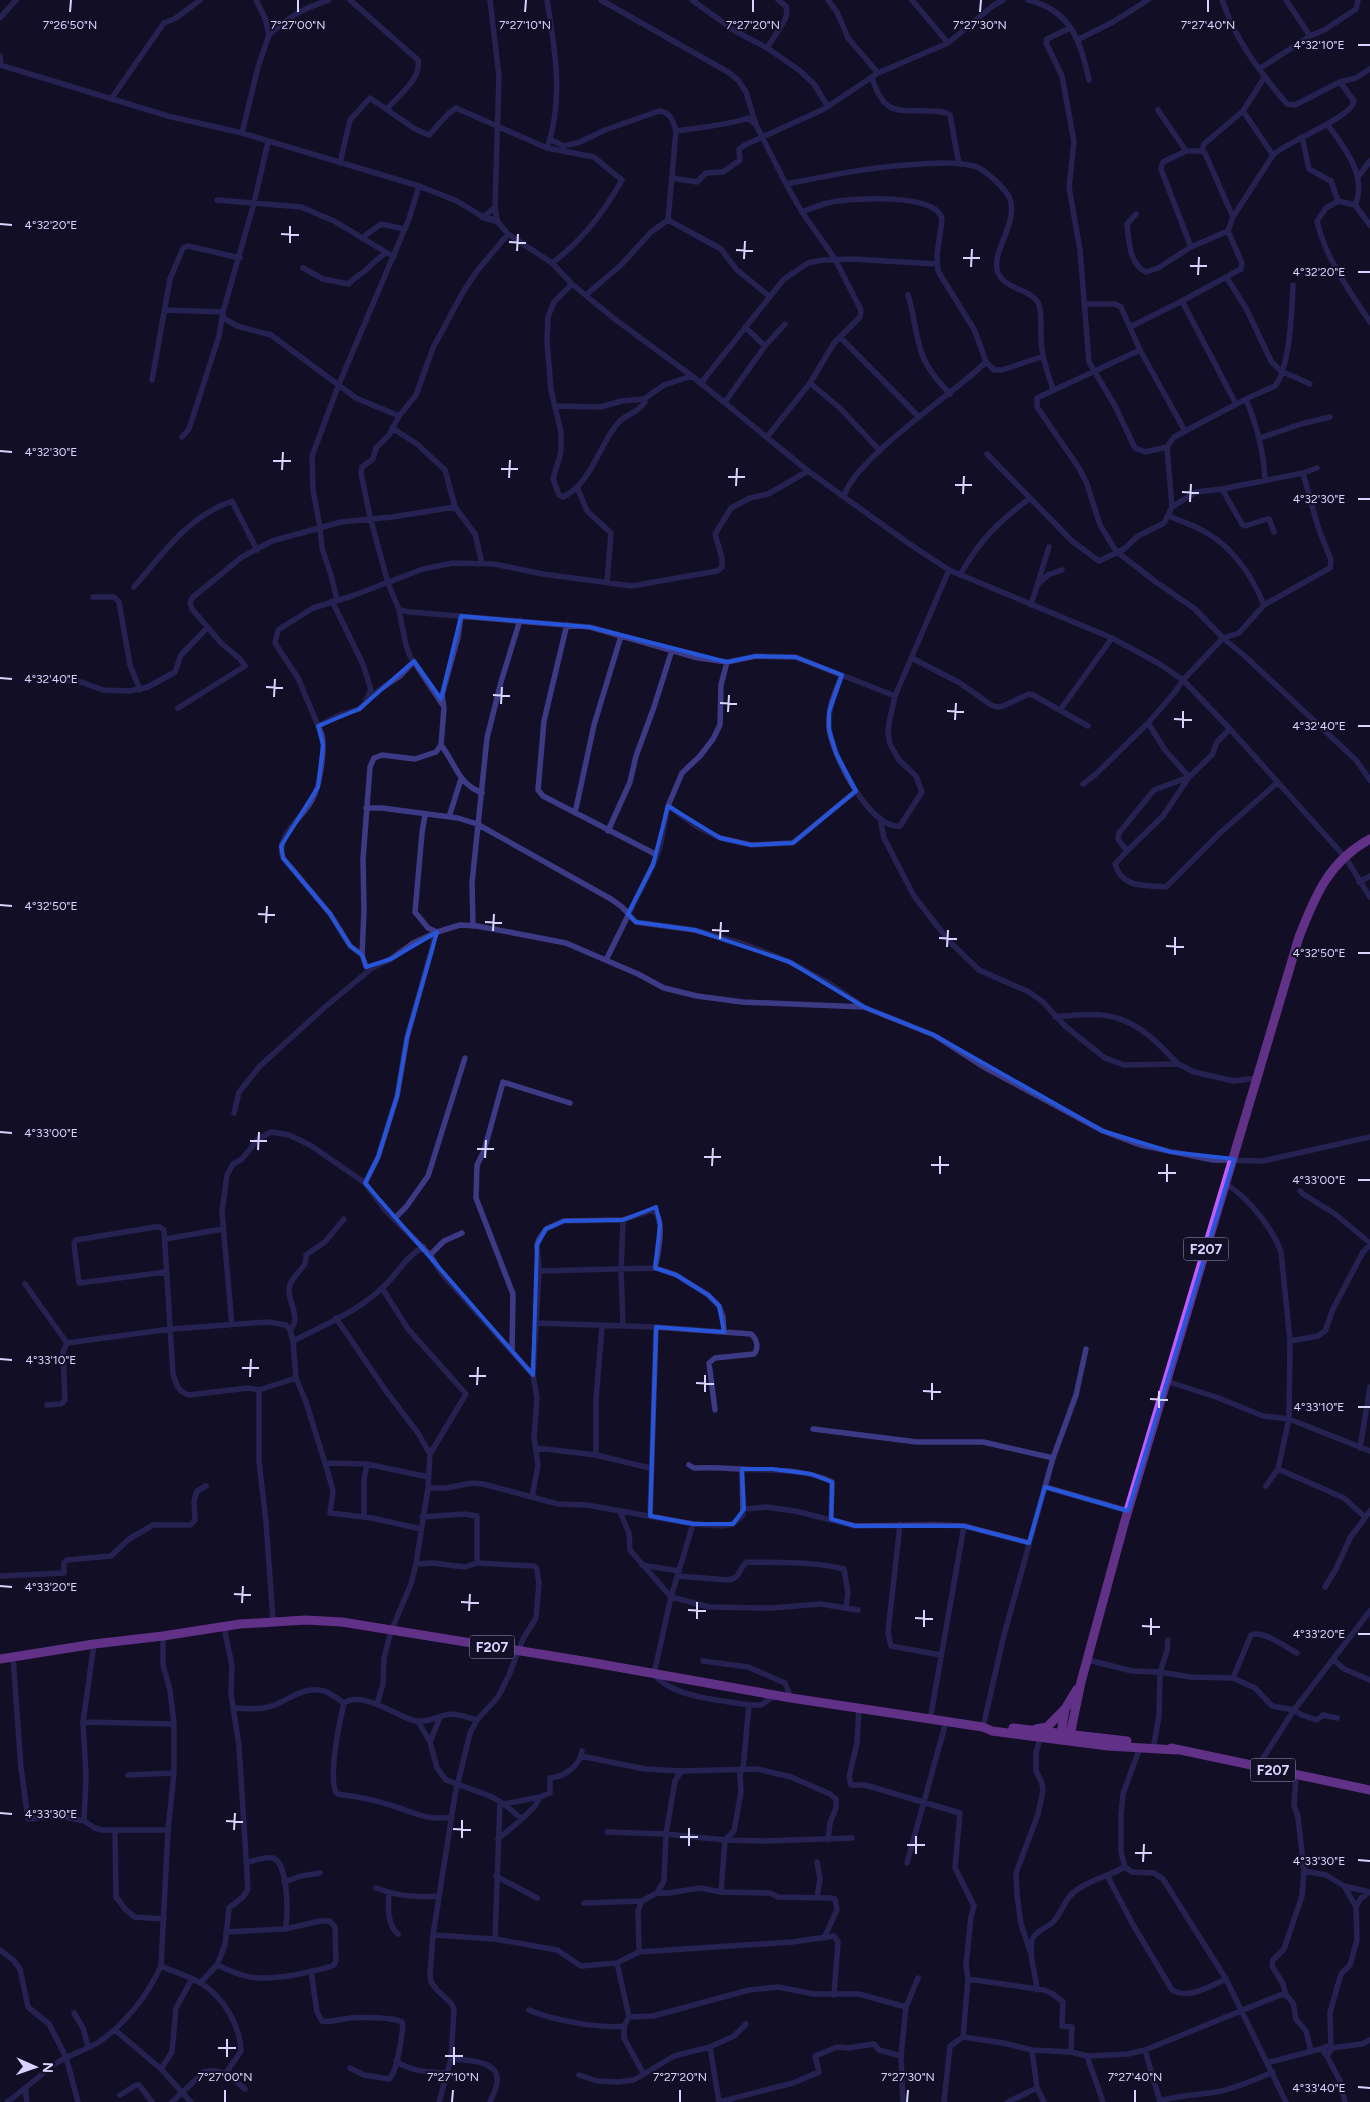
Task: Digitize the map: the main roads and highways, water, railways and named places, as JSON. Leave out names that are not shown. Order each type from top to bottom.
[{"type":"main road","name":"F207","points":[[1064,1738],[1074,1721],[1081,1682],[1128,1511],[1299,937],[1326,876],[1345,857],[1370,839]]},
{"type":"main road","name":"F207","points":[[0,1659],[94,1644],[273,1621],[342,1622],[930,1720],[983,1727],[1031,1730],[1064,1738],[1177,1750]]},
{"type":"main road","name":"F207","points":[[1064,1738],[1065,1709],[1081,1682]]},
{"type":"main road","points":[[1031,1730],[1046,1727],[1065,1709]]},
{"type":"main road","points":[[1074,1721],[1085,1734],[1100,1739]]},
{"type":"main road","name":"F207","points":[[983,1727],[992,1731],[1040,1738],[1100,1739],[1154,1744],[1296,1776],[1370,1790]]}]
